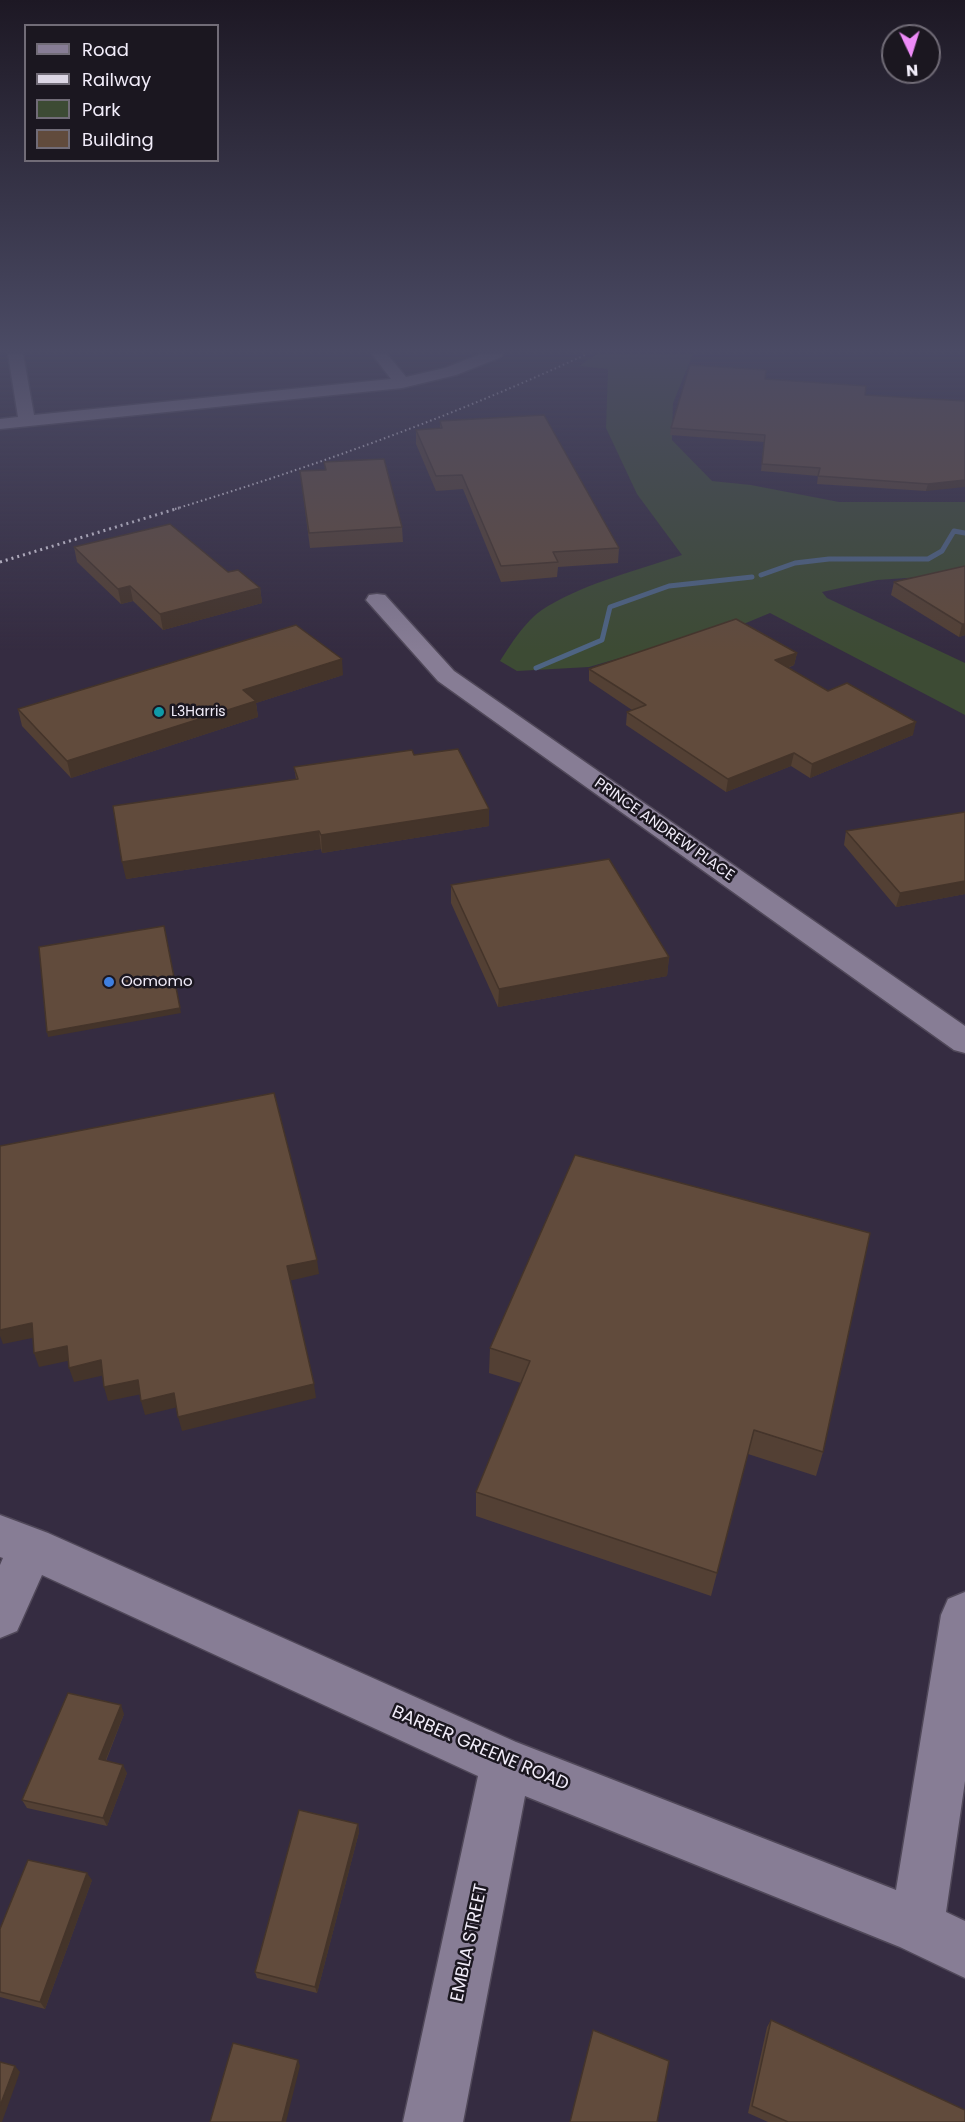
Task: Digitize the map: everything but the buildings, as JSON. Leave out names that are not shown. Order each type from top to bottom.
[{"type":"street","name":"PRINCE ANDREW PLACE","points":[[377,600],[446,676],[965,1042]]},
{"type":"street","points":[[0,1615],[16,1542]]},
{"type":"street","name":"BARBER GREENE ROAD","points":[[16,1542],[506,1763],[917,1926],[965,1950]]},
{"type":"street","points":[[917,1926],[965,1615]]},
{"type":"street","name":"EMBLA STREET","points":[[433,2122],[506,1763]]},
{"type":"green space","points":[[618,453],[685,453],[712,481],[751,485],[839,502],[965,502],[965,574],[877,580],[822,592],[827,598],[965,663],[965,715],[770,613],[734,628],[699,635],[589,667],[517,671],[500,661],[527,623],[548,606],[597,583],[682,555],[637,494]]},
{"type":"waterway","points":[[761,575],[795,563],[829,559],[928,559],[942,551],[954,531],[965,533]]},
{"type":"waterway","points":[[536,668],[602,640],[610,607],[669,586],[752,577]]},
{"type":"railway","points":[[175,509],[343,453]]},
{"type":"railway","points":[[0,562],[179,508]]},
{"type":"place","name":"L3Harris","points":[[159,712]]},
{"type":"place","name":"Oomomo","points":[[109,982]]}]
